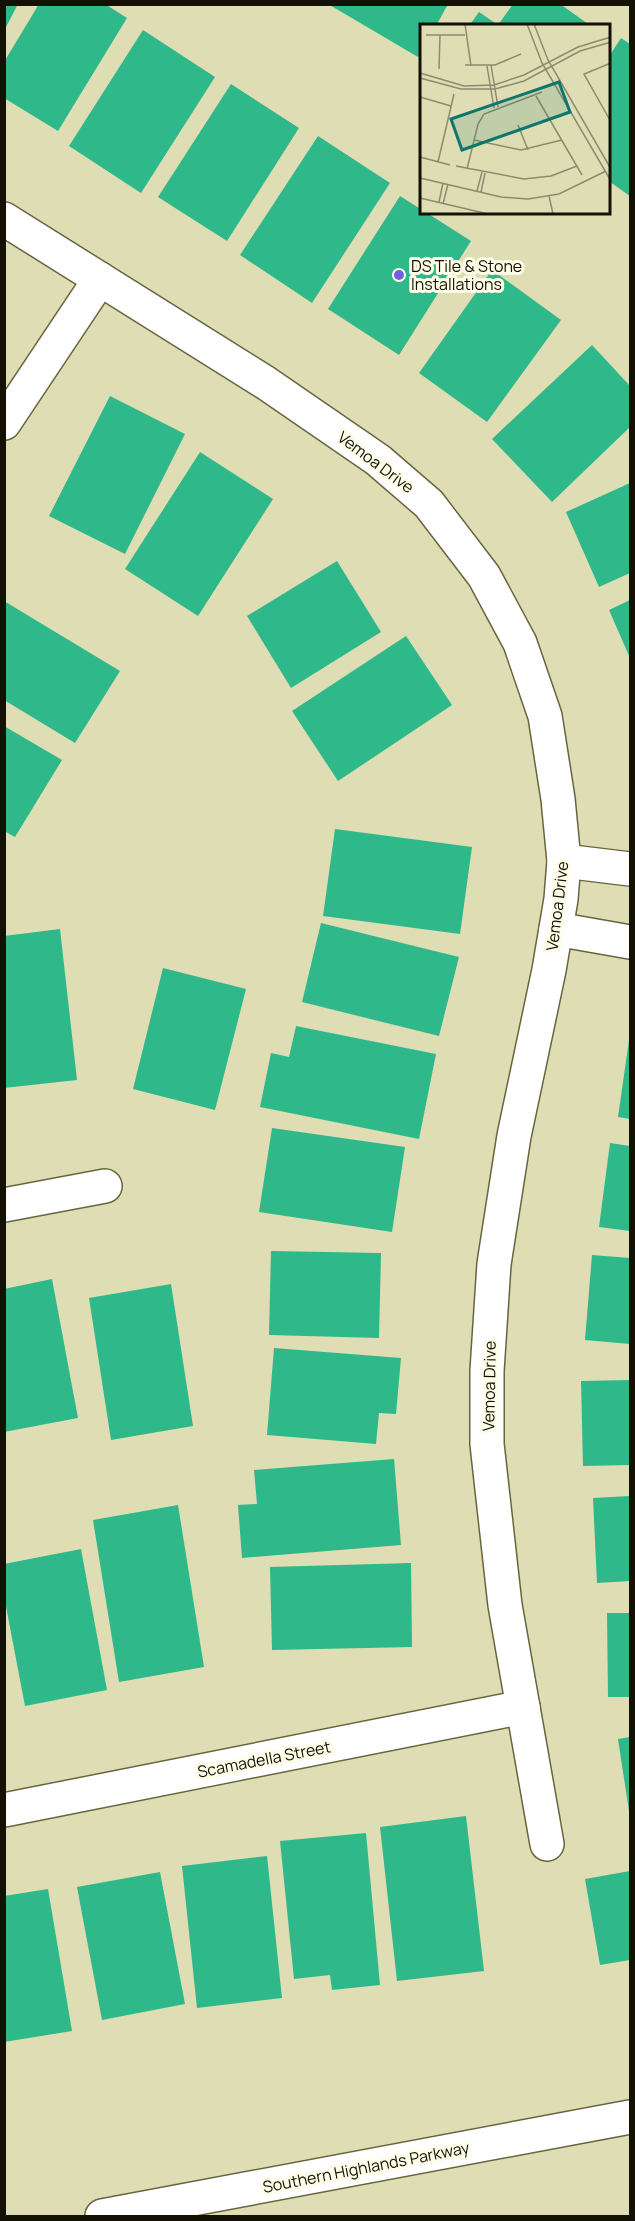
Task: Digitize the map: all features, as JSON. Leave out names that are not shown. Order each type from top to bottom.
[{"type":"street","name":"Vemoa Drive","points":[[4,219],[266,383],[378,460],[429,504],[484,576],[520,643],[545,716],[558,799],[564,861],[561,898],[514,1136],[494,1264],[487,1371],[488,1444],[505,1605],[547,1844]]},
{"type":"street","points":[[4,423],[100,279]]},
{"type":"street","points":[[564,861],[630,869]]},
{"type":"street","points":[[556,929],[630,942]]},
{"type":"street","points":[[4,1205],[105,1186]]},
{"type":"street","name":"Scamadella Street","points":[[4,1810],[523,1707]]},
{"type":"street","name":"Southern Highlands Parkway","points":[[102,2217],[630,2117]]},
{"type":"building","points":[[4,4],[18,4],[4,31]]},
{"type":"building","points":[[39,4],[105,4],[127,18],[58,131],[4,98],[4,62]]},
{"type":"building","points":[[328,4],[448,4],[437,24],[420,24],[418,57]]},
{"type":"building","points":[[513,4],[560,4],[588,24],[499,24]]},
{"type":"building","points":[[479,12],[497,24],[470,24]]},
{"type":"building","points":[[143,30],[215,77],[141,193],[69,146]]},
{"type":"building","points":[[621,38],[630,44],[630,196],[611,183],[611,53]]},
{"type":"building","points":[[231,84],[299,128],[227,241],[158,197]]},
{"type":"building","points":[[318,136],[390,183],[312,303],[240,255]]},
{"type":"building","name":"DS Tile & Stone Installations","points":[[400,196],[420,209],[420,214],[429,214],[471,241],[399,355],[328,309]]},
{"type":"building","points":[[492,270],[561,320],[487,422],[419,373]]},
{"type":"building","points":[[592,345],[630,386],[630,427],[552,502],[492,439]]},
{"type":"building","points":[[110,396],[185,434],[125,554],[49,516]]},
{"type":"building","points":[[200,452],[273,499],[198,616],[125,569]]},
{"type":"building","points":[[630,483],[630,573],[599,587],[566,512]]},
{"type":"building","points":[[337,561],[381,632],[291,688],[247,616]]},
{"type":"building","points":[[630,600],[630,658],[609,610]]},
{"type":"building","points":[[4,601],[120,671],[75,743],[4,700]]},
{"type":"building","points":[[406,636],[452,705],[338,781],[292,711]]},
{"type":"building","points":[[4,726],[62,760],[15,837],[4,831]]},
{"type":"building","points":[[335,829],[472,847],[460,934],[323,916]]},
{"type":"building","points":[[321,923],[459,957],[439,1036],[302,1002]]},
{"type":"building","points":[[60,929],[77,1080],[4,1088],[4,936]]},
{"type":"building","points":[[163,968],[246,989],[215,1110],[133,1089]]},
{"type":"building","points":[[296,1026],[436,1054],[419,1139],[260,1107],[271,1053],[289,1057]]},
{"type":"building","points":[[630,1041],[630,1119],[618,1117]]},
{"type":"building","points":[[272,1128],[405,1147],[392,1232],[259,1212]]},
{"type":"building","points":[[610,1143],[630,1146],[630,1231],[599,1227]]},
{"type":"building","points":[[271,1251],[381,1253],[379,1338],[269,1335]]},
{"type":"building","points":[[592,1255],[630,1258],[630,1344],[585,1340]]},
{"type":"building","points":[[52,1279],[78,1418],[4,1432],[4,1289]]},
{"type":"building","points":[[171,1284],[193,1426],[111,1440],[89,1298]]},
{"type":"building","points":[[274,1348],[401,1358],[396,1414],[379,1413],[376,1444],[267,1435]]},
{"type":"building","points":[[630,1380],[630,1465],[583,1466],[581,1381]]},
{"type":"building","points":[[394,1459],[401,1545],[242,1558],[238,1505],[257,1504],[254,1470]]},
{"type":"building","points":[[630,1496],[630,1581],[597,1583],[593,1498]]},
{"type":"building","points":[[178,1505],[204,1667],[119,1682],[93,1520]]},
{"type":"building","points":[[81,1549],[107,1690],[25,1706],[4,1596],[4,1564]]},
{"type":"building","points":[[411,1563],[412,1647],[272,1650],[270,1567]]},
{"type":"building","points":[[607,1613],[630,1613],[630,1697],[608,1697]]},
{"type":"building","points":[[630,1737],[630,1811],[629,1811],[618,1739]]},
{"type":"building","points":[[466,1816],[484,1971],[397,1981],[380,1827]]},
{"type":"building","points":[[366,1833],[380,1985],[332,1990],[330,1975],[294,1979],[280,1841]]},
{"type":"building","points":[[267,1856],[282,1998],[197,2008],[182,1866]]},
{"type":"building","points":[[630,1871],[630,1960],[600,1965],[585,1879]]},
{"type":"building","points":[[160,1872],[185,2004],[102,2020],[77,1887]]},
{"type":"building","points":[[48,1889],[72,2031],[4,2042],[4,1896]]},
{"type":"place","name":"DS Tile & Stone Installations","points":[[399,275]]}]
